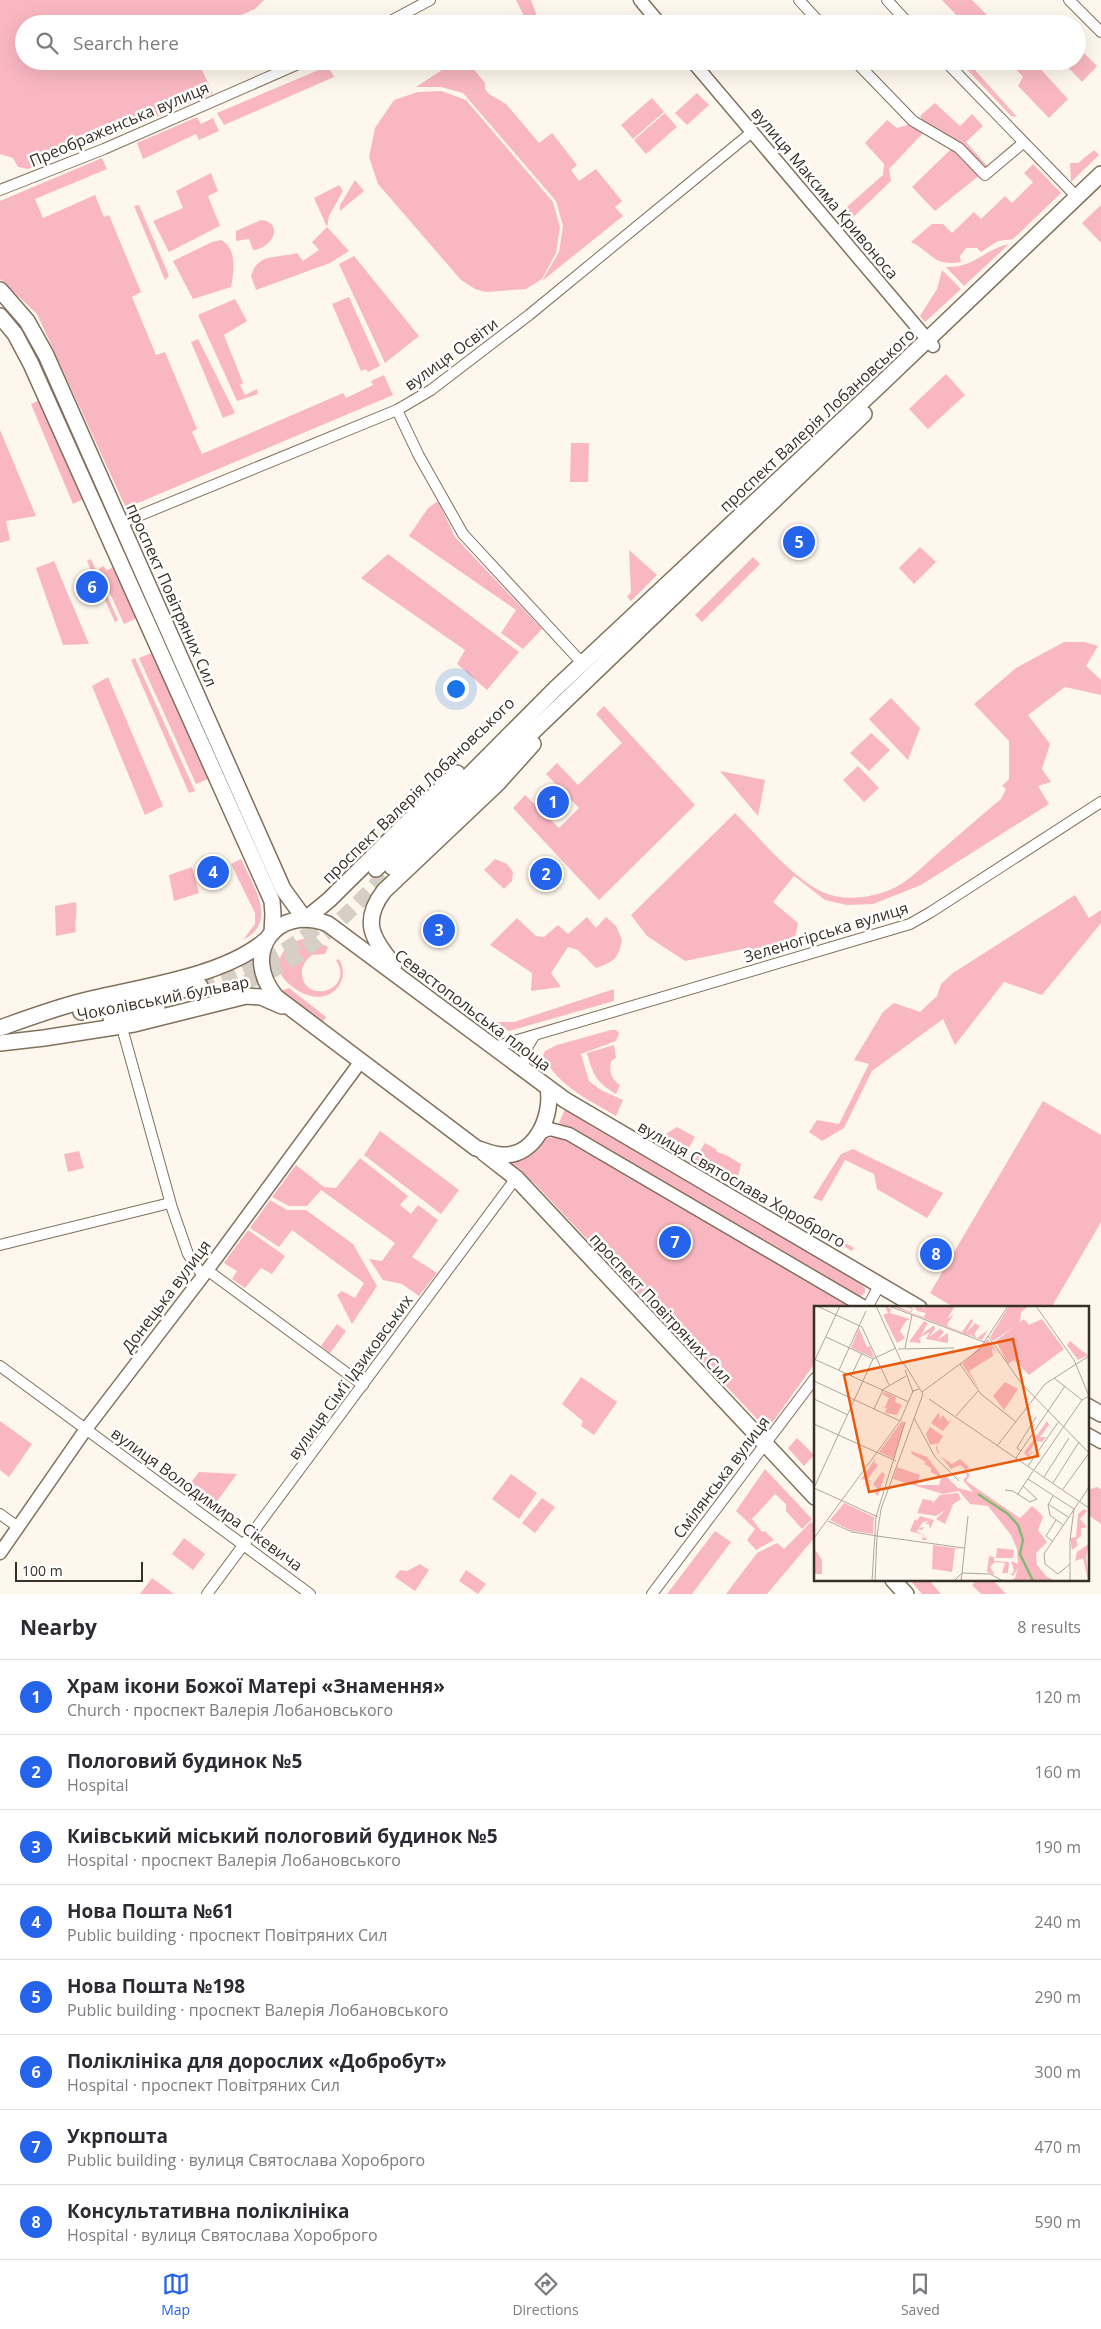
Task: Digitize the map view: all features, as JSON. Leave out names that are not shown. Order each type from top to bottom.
[{"type":"main road","name":"проспект Валерія Лобановського","points":[[381,871],[560,695],[743,531],[930,342],[1101,174]]},
{"type":"main road","name":"проспект Валерія Лобановського","points":[[411,986],[381,950],[370,926],[377,901],[384,891],[498,782],[538,739],[560,695],[583,664],[930,342],[1101,188]]},
{"type":"main road","name":"проспект Повітряних Сил","points":[[0,290],[27,321],[46,355],[283,889],[305,918]]},
{"type":"main road","name":"проспект Повітряних Сил","points":[[0,316],[15,334],[31,364],[272,900],[273,914],[269,937]]},
{"type":"main road","name":"проспект Валерія Лобановського","points":[[305,918],[329,900],[487,744],[517,717],[560,695]]},
{"type":"main road","points":[[269,937],[288,922],[305,918]]},
{"type":"main road","name":"Севастопольська площа","points":[[269,937],[260,962],[266,985],[276,997],[299,1016],[476,1148],[504,1155],[516,1153],[529,1145],[547,1121],[550,1105],[548,1088],[328,924],[305,918]]},
{"type":"main road","name":"Чоколівський бульвар","points":[[0,1028],[81,1002],[201,972],[255,950],[269,937]]},
{"type":"main road","name":"Чоколівський бульвар","points":[[0,1028],[201,992],[0,1042]]},
{"type":"main road","name":"Чоколівський бульвар","points":[[0,1042],[44,1038],[134,1024],[246,996],[261,997],[299,1016]]},
{"type":"main road","name":"вулиця Святослава Хороброго","points":[[548,1088],[602,1122],[916,1306]]},
{"type":"main road","name":"проспект Повітряних Сил","points":[[476,1148],[516,1178],[814,1496]]},
{"type":"main road","points":[[1088,1407],[1101,1414]]},
{"type":"main road","points":[[895,1582],[906,1594]]},
{"type":"street","points":[[402,15],[430,0]]},
{"type":"street","points":[[640,0],[652,15]]},
{"type":"street","points":[[799,0],[813,15]]},
{"type":"street","points":[[887,0],[901,15]]},
{"type":"street","points":[[1069,0],[1084,15]]},
{"type":"street","points":[[1086,17],[1101,32]]},
{"type":"street","name":"Преображенська вулиця","points":[[0,190],[104,149],[284,70]]},
{"type":"street","name":"вулиця Максима Кривоноса","points":[[700,70],[930,342]]},
{"type":"street","points":[[864,70],[913,121],[960,148],[985,175],[1023,143]]},
{"type":"street","points":[[954,70],[1077,197]]},
{"type":"street","name":"вулиця Освіти","points":[[120,522],[397,410],[431,390],[529,315],[752,132]]},
{"type":"street","points":[[397,410],[419,456],[463,534],[583,664]]},
{"type":"street","name":"Зеленогірська вулиця","points":[[494,1046],[534,1036],[910,924],[1101,802]]},
{"type":"street","points":[[124,1035],[170,1202],[188,1254],[205,1273],[363,1385]]},
{"type":"street","points":[[523,1068],[528,1046],[534,1036]]},
{"type":"street","name":"Донецька вулиця","points":[[0,1552],[86,1429],[205,1273],[361,1061]]},
{"type":"street","points":[[539,1133],[550,1129],[569,1134],[864,1306]]},
{"type":"street","name":"вулиця Сімʼї Ідзиковських","points":[[207,1594],[516,1178]]},
{"type":"street","points":[[0,1245],[170,1202]]},
{"type":"street","points":[[868,1306],[880,1284]]},
{"type":"street","name":"вулиця Володимира Сікевича","points":[[0,1366],[310,1594]]},
{"type":"street","name":"Смілянська вулиця","points":[[652,1594],[814,1379]]},
{"type":"street","points":[[1088,1435],[1101,1442]]},
{"type":"street","points":[[0,1514],[18,1527]]},
{"type":"shaded area","points":[[0,0],[264,0],[255,9],[241,15],[15,15],[15,70],[202,70],[213,94],[28,169],[18,167],[13,158],[0,154]]},
{"type":"shaded area","points":[[516,0],[531,0],[537,15],[524,15]]},
{"type":"shaded area","points":[[942,0],[972,0],[987,15],[956,15]]},
{"type":"shaded area","points":[[1086,55],[1097,66],[1082,82],[1071,70],[1086,70]]},
{"type":"shaded area","points":[[319,70],[330,70],[334,77],[224,125],[217,113]]},
{"type":"shaded area","points":[[442,70],[474,70],[485,83],[485,89],[489,94],[506,104],[539,143],[552,133],[577,165],[571,170],[579,181],[596,169],[622,201],[615,207],[623,216],[542,281],[559,252],[563,226],[556,201],[463,93],[441,87],[416,87]]},
{"type":"shaded area","points":[[968,70],[975,70],[1017,117],[1011,116]]},
{"type":"shaded area","points":[[1016,70],[1041,70],[1068,99],[1049,118],[1018,86],[1023,77]]},
{"type":"shaded area","points":[[441,91],[466,100],[553,202],[560,227],[556,253],[542,279],[526,289],[486,292],[475,289],[461,280],[378,184],[369,157],[375,128],[394,100],[418,92]]},
{"type":"shaded area","points":[[697,93],[709,105],[687,125],[675,113]]},
{"type":"shaded area","points":[[652,98],[664,112],[633,139],[621,125]]},
{"type":"shaded area","points":[[935,103],[960,126],[972,114],[983,126],[966,142],[988,167],[984,170],[926,126],[920,116]]},
{"type":"shaded area","points":[[665,113],[677,127],[646,154],[634,140]]},
{"type":"shaded area","points":[[197,117],[201,124],[213,118],[219,131],[199,140],[196,134],[143,159],[137,143]]},
{"type":"shaded area","points":[[887,120],[897,128],[911,124],[923,133],[889,169],[891,181],[848,222],[840,213],[883,175],[884,164],[865,143]]},
{"type":"shaded area","points":[[951,149],[960,152],[981,174],[935,211],[912,187]]},
{"type":"shaded area","points":[[1094,150],[1099,155],[1071,182],[1070,163],[1078,163]]},
{"type":"shaded area","points":[[102,158],[107,169],[35,199],[43,218],[95,195],[104,217],[109,215],[141,292],[132,297],[156,355],[165,352],[197,429],[192,432],[202,454],[343,393],[346,398],[373,385],[371,381],[384,375],[393,395],[126,508],[37,314],[0,279],[0,201]]},
{"type":"shaded area","points":[[1033,164],[1061,193],[1013,239],[998,241],[981,252],[977,248],[966,248],[960,256],[961,262],[952,263],[939,261],[911,242],[932,224],[943,224],[952,233],[974,212],[981,219],[1005,196],[1012,203],[1033,182],[1024,173]]},
{"type":"shaded area","points":[[211,173],[218,191],[208,196],[220,226],[169,252],[153,221],[183,208],[176,191]]},
{"type":"shaded area","points":[[355,180],[364,191],[340,211],[340,205]]},
{"type":"shaded area","points":[[339,185],[343,191],[329,216],[327,227],[314,198]]},
{"type":"shaded area","points":[[139,205],[169,276],[165,280],[134,206]]},
{"type":"shaded area","points":[[1101,205],[1101,243],[1082,223]]},
{"type":"shaded area","points":[[261,220],[272,225],[274,230],[274,235],[266,245],[253,250],[249,239],[236,241],[236,231]]},
{"type":"shaded area","points":[[327,227],[349,251],[330,263],[256,290],[251,276],[258,263],[269,258],[297,253],[303,261],[319,250],[312,242]]},
{"type":"shaded area","points":[[221,240],[230,249],[232,254],[233,274],[231,287],[193,299],[173,261],[212,242]]},
{"type":"shaded area","points":[[1009,244],[964,286],[946,267],[964,265],[992,250]]},
{"type":"shaded area","points":[[354,256],[419,336],[385,363],[339,264]]},
{"type":"shaded area","points":[[942,270],[961,289],[925,322],[920,316],[937,289]]},
{"type":"shaded area","points":[[349,297],[380,366],[368,372],[366,369],[361,371],[332,304]]},
{"type":"shaded area","points":[[235,299],[247,321],[224,335],[243,383],[240,385],[245,395],[257,389],[258,394],[237,401],[198,315]]},
{"type":"shaded area","points":[[198,339],[235,413],[223,418],[191,342]]},
{"type":"shaded area","points":[[946,374],[965,395],[928,429],[909,409]]},
{"type":"shaded area","points":[[42,399],[86,498],[73,504],[31,404]]},
{"type":"shaded area","points":[[0,430],[36,516],[6,521],[10,540],[0,543]]},
{"type":"shaded area","points":[[571,443],[589,443],[588,482],[570,482]]},
{"type":"shaded area","points":[[438,501],[455,537],[542,629],[523,649],[501,633],[516,610],[409,536],[428,508]]},
{"type":"shaded area","points":[[920,547],[936,562],[914,584],[899,568]]},
{"type":"shaded area","points":[[629,550],[657,575],[631,601],[627,597],[631,592]]},
{"type":"shaded area","points":[[388,554],[519,652],[487,690],[457,664],[465,650],[361,578]]},
{"type":"shaded area","points":[[753,557],[760,564],[702,622],[695,615]]},
{"type":"shaded area","points":[[91,559],[118,620],[115,622],[87,561]]},
{"type":"shaded area","points":[[54,561],[89,644],[63,645],[36,568]]},
{"type":"shaded area","points":[[103,566],[107,570],[116,566],[139,617],[124,624],[99,569]]},
{"type":"shaded area","points":[[1064,642],[1084,642],[1098,646],[1086,666],[1101,680],[1101,695],[1065,687],[1028,715],[1050,744],[1042,769],[1051,782],[1038,786],[1049,804],[921,885],[873,904],[847,905],[825,900],[794,876],[773,902],[798,923],[793,948],[748,961],[743,949],[685,961],[647,936],[631,915],[735,813],[787,867],[822,892],[850,898],[879,894],[902,884],[1001,799],[1006,789],[1002,786],[1009,779],[1009,741],[974,704],[1016,668]]},
{"type":"shaded area","points":[[154,652],[210,778],[196,784],[139,658]]},
{"type":"shaded area","points":[[135,658],[195,791],[189,793],[131,660]]},
{"type":"shaded area","points":[[108,677],[163,806],[145,815],[92,686]]},
{"type":"shaded area","points":[[891,698],[920,728],[908,760],[869,719]]},
{"type":"shaded area","points":[[604,706],[695,805],[599,900],[513,808],[525,795],[559,828],[579,808],[546,774],[557,763],[578,785],[622,743],[596,714]]},
{"type":"shaded area","points":[[871,733],[890,750],[869,771],[850,753]]},
{"type":"shaded area","points":[[858,766],[879,788],[864,802],[843,780]]},
{"type":"shaded area","points":[[720,771],[765,780],[758,816]]},
{"type":"shaded area","points":[[241,859],[260,903],[261,914],[260,924],[254,932],[243,940],[255,924],[255,913],[231,864]]},
{"type":"shaded area","points":[[495,859],[507,864],[513,872],[512,881],[504,889],[484,870]]},
{"type":"shaded area","points":[[192,867],[199,893],[174,901],[169,875]]},
{"type":"shaded area","points":[[1075,895],[1089,918],[1101,910],[1101,923],[1042,995],[1004,982],[955,1045],[943,1019],[872,1071],[844,1128],[822,1141],[809,1132],[817,1120],[839,1124],[869,1064],[854,1060],[883,1012],[894,1003],[920,1012],[937,996],[941,984],[953,973]]},
{"type":"shaded area","points":[[76,902],[76,932],[56,936],[55,906]]},
{"type":"shaded area","points":[[587,917],[596,928],[606,917],[616,926],[622,940],[619,951],[612,961],[596,968],[578,950],[568,947],[551,973],[561,987],[531,991],[532,973],[490,945],[517,918],[536,936],[544,937],[558,925],[568,934]]},
{"type":"shaded area","points":[[304,939],[318,942],[328,947],[325,954],[312,955],[303,966],[302,975],[305,984],[312,990],[328,990],[335,986],[339,979],[340,970],[336,960],[339,959],[341,962],[343,969],[342,980],[332,993],[318,997],[310,996],[289,984],[280,972],[279,966],[282,953],[292,944]]},
{"type":"shaded area","points":[[289,988],[326,1017],[322,1023],[280,991]]},
{"type":"shaded area","points":[[614,989],[614,1001],[509,1031],[494,1022],[514,1022]]},
{"type":"shaded area","points":[[616,1030],[619,1033],[616,1041],[581,1054],[589,1081],[601,1090],[623,1100],[616,1116],[585,1098],[566,1084],[549,1067],[543,1056],[545,1051],[557,1045]]},
{"type":"shaded area","points":[[614,1045],[616,1058],[611,1061],[610,1069],[611,1075],[620,1085],[616,1094],[604,1086],[596,1077],[587,1053]]},
{"type":"shaded area","points":[[1043,1101],[1101,1135],[1101,1222],[1052,1306],[952,1306],[930,1293]]},
{"type":"shaded area","points":[[565,1109],[861,1284],[865,1288],[865,1293],[859,1297],[854,1297],[559,1123]]},
{"type":"shaded area","points":[[677,1127],[695,1137],[685,1155],[658,1139]]},
{"type":"shaded area","points":[[380,1131],[459,1190],[441,1214],[364,1155]]},
{"type":"shaded area","points":[[547,1138],[568,1138],[848,1303],[849,1306],[814,1306],[814,1364],[772,1423],[761,1423],[534,1183],[510,1164],[522,1159]]},
{"type":"shaded area","points":[[705,1143],[716,1149],[717,1152],[741,1164],[736,1186],[694,1161]]},
{"type":"shaded area","points":[[853,1149],[943,1193],[927,1218],[877,1189],[874,1174],[845,1160],[822,1201],[813,1198],[841,1154]]},
{"type":"shaded area","points":[[79,1151],[84,1168],[68,1172],[64,1154]]},
{"type":"shaded area","points":[[360,1158],[408,1196],[400,1205],[411,1214],[418,1205],[438,1220],[412,1257],[437,1273],[419,1296],[402,1284],[383,1280],[369,1259],[382,1261],[395,1243],[321,1190],[307,1206],[289,1206],[272,1197],[296,1165],[324,1187],[336,1188]]},
{"type":"shaded area","points":[[270,1200],[287,1210],[306,1210],[353,1244],[377,1286],[352,1324],[337,1295],[342,1291],[355,1298],[364,1283],[292,1230],[279,1247],[250,1228]]},
{"type":"shaded area","points":[[802,1214],[834,1232],[842,1241],[854,1248],[852,1251],[798,1221]]},
{"type":"shaded area","points":[[248,1230],[285,1256],[272,1274],[261,1268],[245,1288],[232,1279],[237,1271],[224,1263]]},
{"type":"shaded area","points":[[337,1324],[346,1331],[330,1353],[321,1346]]},
{"type":"shaded area","points":[[581,1377],[617,1402],[594,1435],[581,1426],[583,1421],[562,1404]]},
{"type":"shaded area","points":[[0,1421],[32,1444],[9,1477],[0,1470]]},
{"type":"shaded area","points":[[797,1438],[814,1455],[804,1466],[788,1448]]},
{"type":"shaded area","points":[[765,1469],[812,1519],[802,1529],[786,1511],[786,1504],[775,1494],[752,1519],[762,1532],[765,1531],[774,1540],[756,1550],[747,1540],[755,1529],[736,1511]]},
{"type":"shaded area","points":[[199,1472],[237,1474],[215,1504],[189,1485]]},
{"type":"shaded area","points":[[511,1474],[537,1493],[519,1519],[492,1499]]},
{"type":"shaded area","points":[[1097,1487],[1101,1489],[1101,1524],[1088,1515],[1088,1490]]},
{"type":"shaded area","points":[[542,1498],[555,1507],[535,1533],[522,1523]]},
{"type":"shaded area","points":[[811,1522],[814,1525],[814,1538],[767,1594],[726,1594],[757,1553],[777,1543],[784,1549]]},
{"type":"shaded area","points":[[715,1531],[731,1542],[692,1594],[667,1594]]},
{"type":"shaded area","points":[[184,1538],[205,1554],[193,1570],[172,1554]]},
{"type":"shaded area","points":[[420,1564],[429,1570],[415,1591],[395,1577],[400,1570],[407,1571]]},
{"type":"shaded area","points":[[466,1570],[486,1584],[478,1594],[459,1581]]},
{"type":"shaded area","points":[[152,1578],[174,1594],[140,1594]]},
{"type":"shaded area","points":[[912,1582],[931,1582],[941,1594],[922,1594]]},
{"type":"shaded area","points":[[975,1582],[995,1582],[1006,1594],[981,1594],[972,1585]]},
{"type":"tunnel","points":[[203,998],[237,986],[292,959],[329,930],[386,874]]},
{"type":"tunnel","points":[[200,986],[236,974],[269,959],[299,940],[329,916]]},
{"type":"place","name":"Нова Пошта №198","points":[[799,542]]},
{"type":"place","name":"Поліклініка для дорослих «Добробут»","points":[[92,587]]},
{"type":"place","name":"Храм ікони Божої Матері «Знамення»","points":[[553,802]]},
{"type":"place","name":"Нова Пошта №61","points":[[213,872]]},
{"type":"place","name":"Пологовий будинок №5","points":[[546,874]]},
{"type":"place","name":"Киівський міський пологовий будинок №5","points":[[439,930]]},
{"type":"place","name":"Укрпошта","points":[[675,1242]]},
{"type":"place","name":"Консультативна поліклініка","points":[[936,1254]]}]
